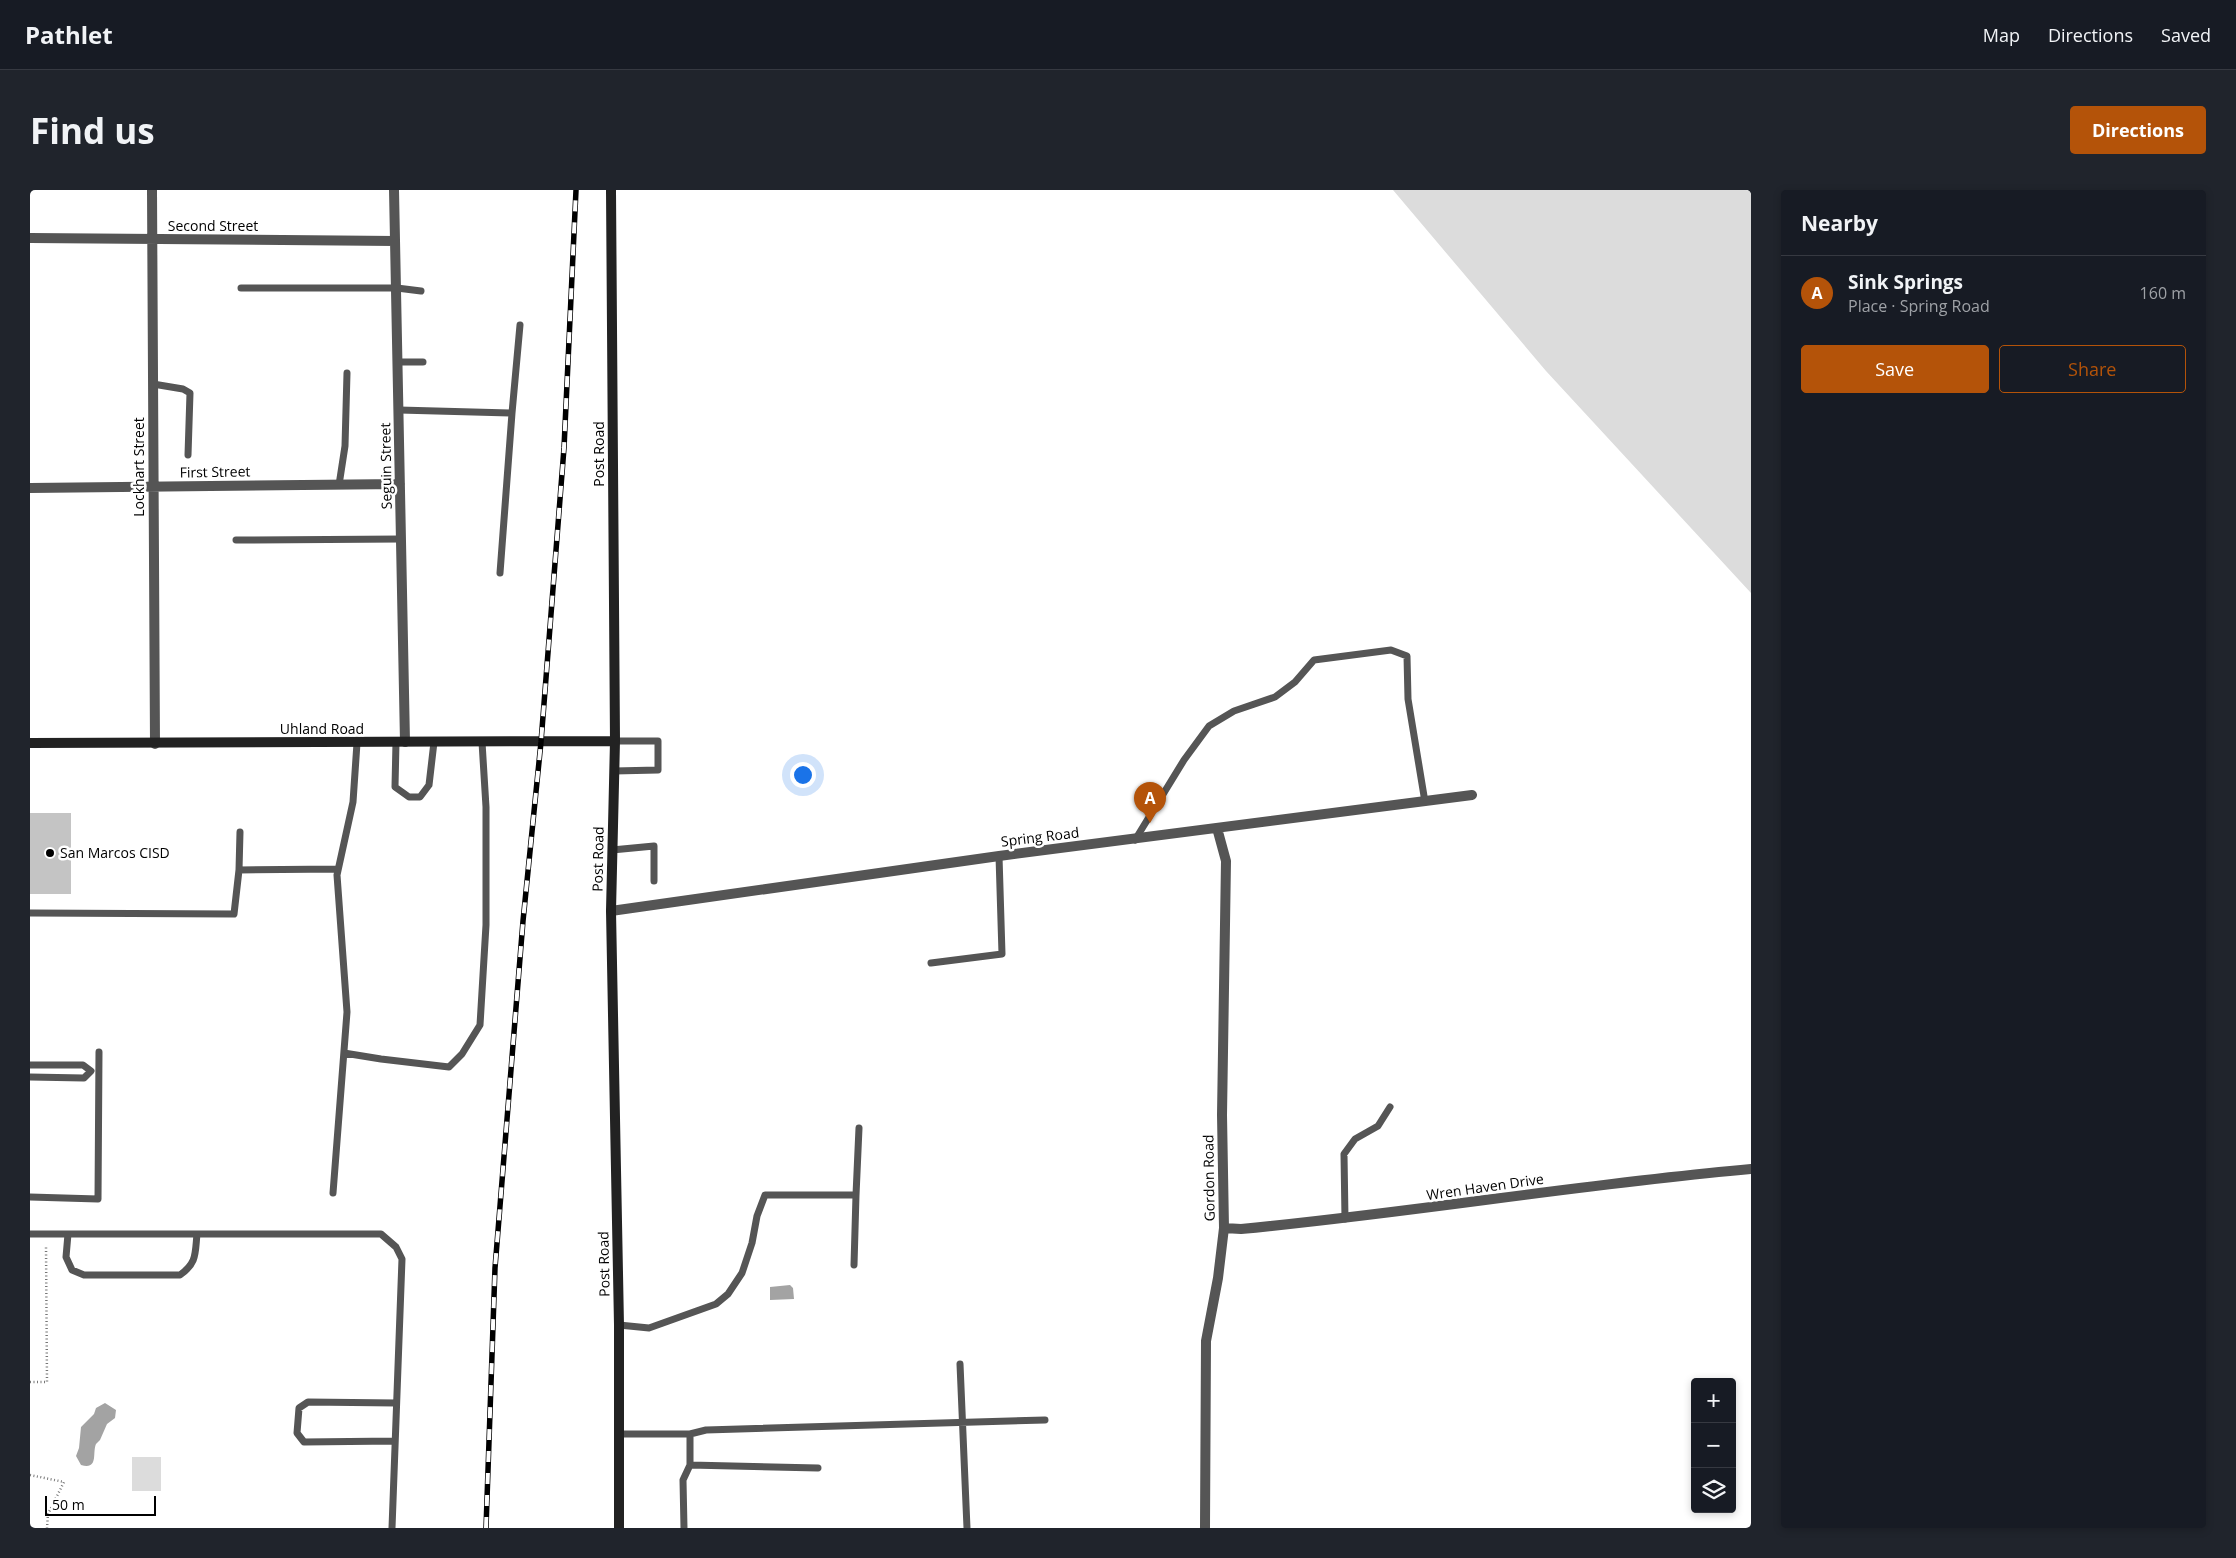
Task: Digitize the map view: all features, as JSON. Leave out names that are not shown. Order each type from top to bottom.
[{"type":"street","name":"Lockhart Street","points":[[152,190],[155,744]]},
{"type":"street","name":"Seguin Street","points":[[394,190],[401,539],[400,742]]},
{"type":"street","name":"Post Road","points":[[611,190],[615,741],[611,911],[619,1325],[619,1528]]},
{"type":"street","name":"Second Street","points":[[30,238],[395,241]]},
{"type":"street","name":"First Street","points":[[30,488],[400,484]]},
{"type":"street","name":"Uhland Road","points":[[30,743],[615,741]]},
{"type":"street","name":"Spring Road","points":[[611,911],[999,856],[1135,840],[1472,795]]},
{"type":"street","name":"Gordon Road","points":[[1205,1528],[1206,1341],[1218,1278],[1224,1228],[1222,1116],[1226,861],[1217,828]]},
{"type":"street","name":"Wren Haven Drive","points":[[1224,1228],[1240,1229],[1345,1219],[1649,1178],[1751,1170]]},
{"type":"lane","points":[[240,288],[397,288],[421,291]]},
{"type":"lane","points":[[500,573],[520,324]]},
{"type":"lane","points":[[398,362],[423,362]]},
{"type":"lane","points":[[339,484],[345,446],[347,373]]},
{"type":"lane","points":[[153,384],[183,389],[190,393],[188,455]]},
{"type":"lane","points":[[399,410],[512,413]]},
{"type":"lane","points":[[236,540],[401,539]]},
{"type":"lane","points":[[1135,840],[1184,760],[1208,726],[1234,711],[1275,697],[1295,682],[1314,660],[1339,655],[1391,650],[1408,656],[1408,699],[1425,802]]},
{"type":"lane","points":[[614,771],[658,770],[658,741],[615,741]]},
{"type":"lane","points":[[400,742],[395,787],[409,797],[420,797],[429,785],[434,742]]},
{"type":"lane","points":[[344,1053],[449,1067],[462,1054],[480,1025],[486,925],[486,807],[482,742]]},
{"type":"lane","points":[[333,1193],[347,1012],[336,876],[353,802],[357,743]]},
{"type":"lane","points":[[30,913],[234,914],[239,870],[240,832]]},
{"type":"lane","points":[[612,850],[654,846],[654,881]]},
{"type":"lane","points":[[931,963],[1002,954],[999,856]]},
{"type":"lane","points":[[239,870],[338,869]]},
{"type":"lane","points":[[30,1198],[98,1199],[99,1052]]},
{"type":"lane","points":[[30,1065],[83,1065],[91,1071],[99,1071]]},
{"type":"lane","points":[[30,1077],[84,1078],[91,1071]]},
{"type":"lane","points":[[1345,1219],[1344,1154],[1355,1139],[1378,1126],[1390,1107]]},
{"type":"lane","points":[[854,1265],[859,1128]]},
{"type":"lane","points":[[619,1325],[649,1328],[716,1304],[728,1294],[742,1272],[752,1243],[757,1216],[765,1195],[856,1196]]},
{"type":"lane","points":[[30,1234],[381,1234],[396,1247],[402,1259],[392,1528]]},
{"type":"lane","points":[[68,1234],[66,1257],[72,1270],[84,1274],[180,1275],[191,1268],[194,1259],[196,1234]]},
{"type":"lane","points":[[960,1364],[961,1423],[967,1528]]},
{"type":"lane","points":[[395,1441],[304,1442],[297,1432],[299,1408],[308,1402],[396,1403]]},
{"type":"lane","points":[[620,1434],[690,1434],[706,1430],[1045,1420]]},
{"type":"lane","points":[[684,1528],[683,1480],[690,1465],[690,1434]]},
{"type":"lane","points":[[690,1465],[818,1468]]},
{"type":"path","points":[[30,1382],[47,1382],[47,1245],[38,1245]]},
{"type":"path","points":[[30,1475],[64,1482],[48,1514],[47,1528]]},
{"type":"shaded area","points":[[1393,190],[1751,190],[1751,593],[1546,371]]},
{"type":"shaded area","points":[[790,1285],[793,1288],[794,1299],[770,1300],[770,1287]]},
{"type":"shaded area","points":[[105,1403],[116,1410],[115,1418],[107,1424],[100,1440],[96,1444],[93,1463],[87,1466],[81,1465],[76,1456],[79,1448],[81,1427],[94,1414],[96,1408]]},
{"type":"shaded area","points":[[132,1457],[161,1457],[161,1491],[132,1491]]},
{"type":"building","name":"San Marcos CISD","points":[[30,813],[71,813],[71,894],[30,894]]},
{"type":"railway","points":[[486,1528],[495,1268],[523,921],[541,742],[564,448],[576,190]]},
{"type":"place","name":"Sink Springs","points":[[1150,823]]},
{"type":"place","name":"San Marcos CISD","points":[[50,853]]}]
